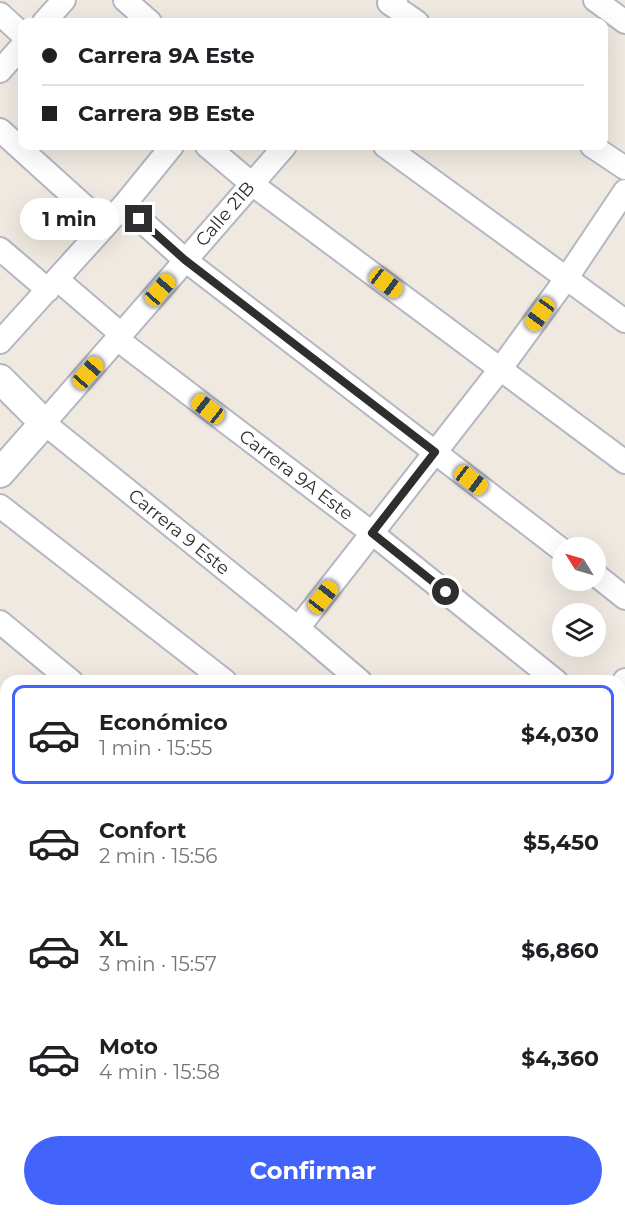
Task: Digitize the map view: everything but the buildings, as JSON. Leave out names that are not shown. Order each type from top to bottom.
[{"type":"street","points":[[48,18],[64,0]]},
{"type":"street","points":[[125,0],[145,18]]},
{"type":"street","points":[[392,2],[412,18]]},
{"type":"street","points":[[0,14],[18,30]]},
{"type":"street","points":[[0,71],[18,51]]},
{"type":"street","points":[[0,130],[18,146]]},
{"type":"street","points":[[22,150],[105,225]]},
{"type":"street","points":[[0,342],[124,205],[162,150]]},
{"type":"street","points":[[212,150],[252,183],[625,462]]},
{"type":"street","name":"Calle 21B","points":[[0,473],[281,150]]},
{"type":"street","points":[[390,150],[625,321]]},
{"type":"street","points":[[598,150],[625,168]]},
{"type":"street","points":[[298,628],[501,368],[566,279],[625,191]]},
{"type":"street","points":[[124,205],[185,260],[552,542]]},
{"type":"street","name":"Carrera 9A Este","points":[[0,249],[53,285],[372,533],[549,675]]},
{"type":"street","name":"Carrera 9 Este","points":[[0,379],[44,423],[298,628],[347,675]]},
{"type":"street","points":[[0,506],[214,675]]},
{"type":"street","points":[[606,583],[625,598]]},
{"type":"street","points":[[0,622],[64,675]]},
{"type":"route","points":[[139,219],[185,260],[435,452],[372,533],[446,592]]}]
